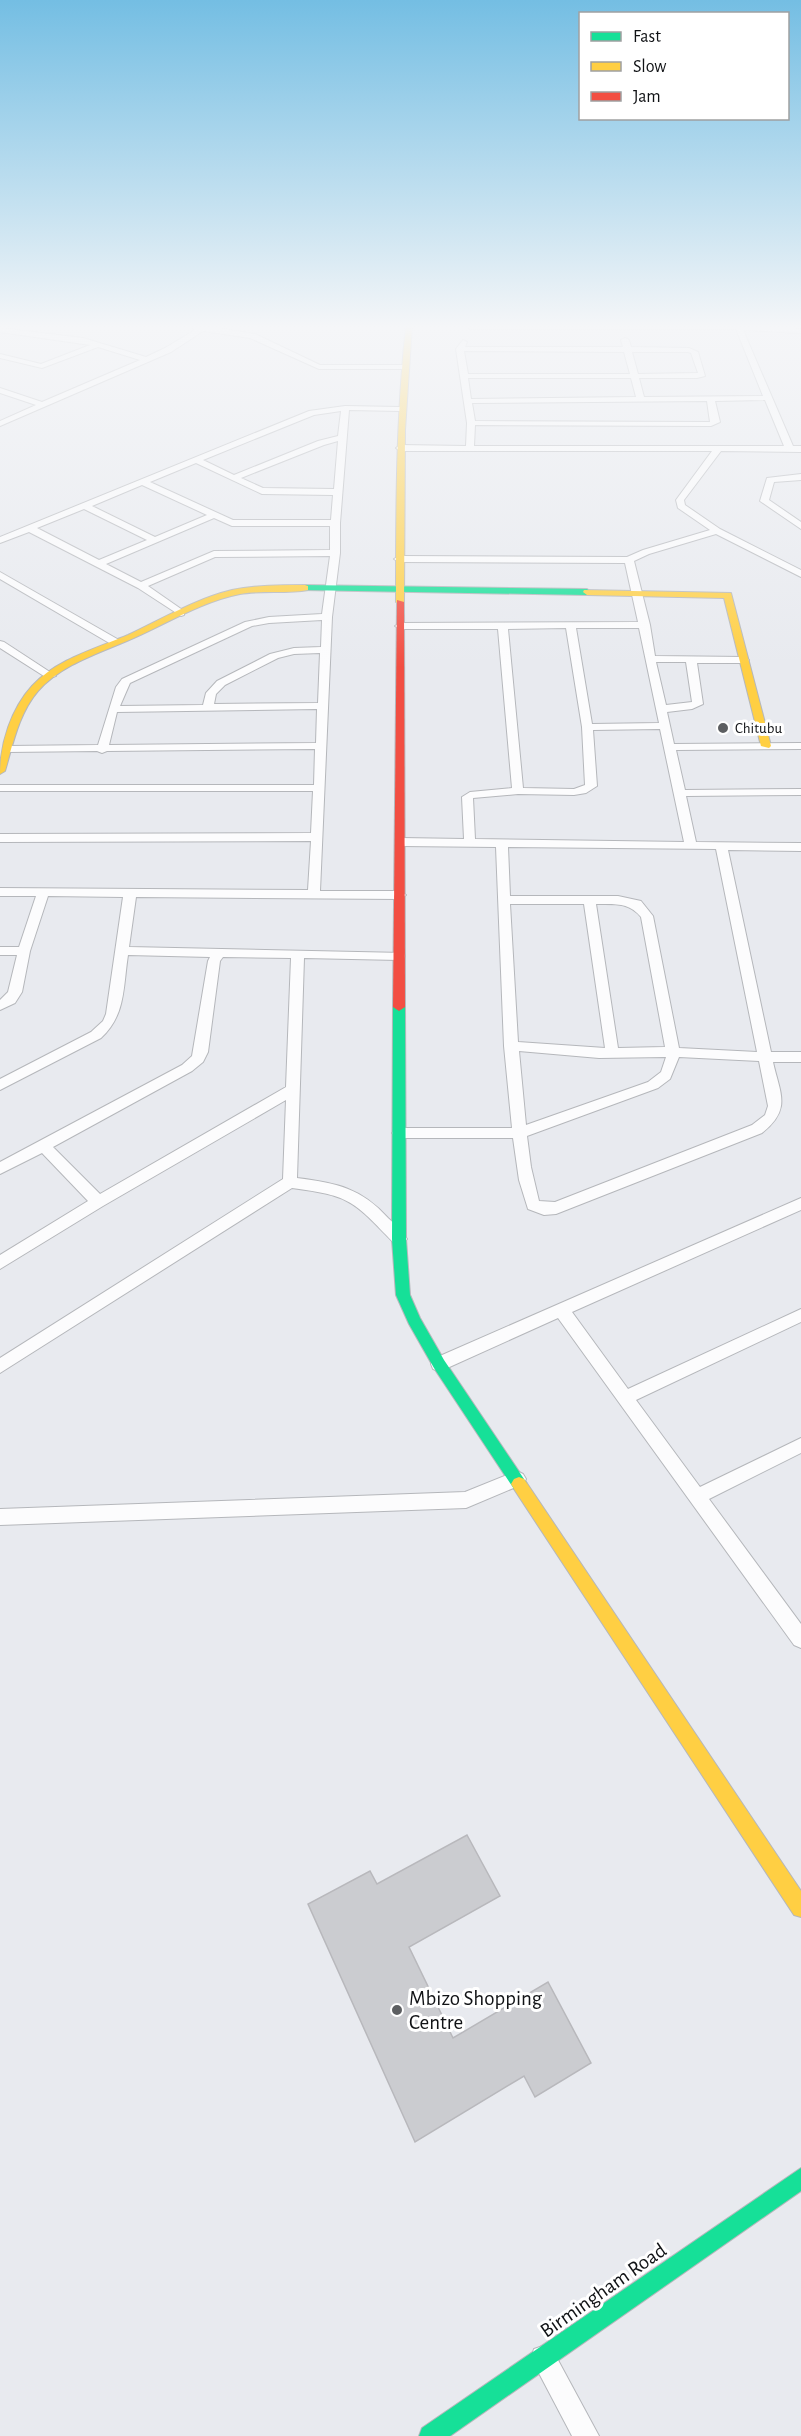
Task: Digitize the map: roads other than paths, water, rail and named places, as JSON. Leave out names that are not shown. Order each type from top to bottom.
[{"type":"street","points":[[0,540],[243,440]]},
{"type":"street","points":[[234,478],[321,443],[335,440]]},
{"type":"street","points":[[314,896],[327,617],[335,553],[335,523],[342,440]]},
{"type":"street","points":[[400,440],[399,1239],[403,1295],[414,1320],[439,1364],[801,1908]]},
{"type":"street","points":[[470,440],[470,448]]},
{"type":"street","points":[[786,440],[789,448]]},
{"type":"street","points":[[400,448],[801,448]]},
{"type":"street","points":[[718,449],[680,500],[684,510],[717,531],[801,574]]},
{"type":"street","points":[[195,459],[256,489],[270,492],[338,492]]},
{"type":"street","points":[[801,477],[770,480],[764,501],[801,526]]},
{"type":"street","points":[[142,482],[212,516],[239,524],[335,523]]},
{"type":"street","points":[[83,505],[154,540]]},
{"type":"street","points":[[98,564],[212,516]]},
{"type":"street","points":[[29,528],[141,586],[181,613]]},
{"type":"street","points":[[399,559],[629,560],[646,552],[717,531]]},
{"type":"street","points":[[141,586],[214,554],[335,553]]},
{"type":"street","points":[[629,560],[645,625],[691,845]]},
{"type":"street","points":[[0,575],[115,642]]},
{"type":"street","points":[[0,771],[32,693],[68,665],[181,613],[247,590],[332,587],[728,595],[766,746]]},
{"type":"street","points":[[102,750],[113,709],[121,687],[126,681],[249,624],[270,620],[327,617]]},
{"type":"street","points":[[400,626],[645,625]]},
{"type":"street","points":[[470,844],[466,800],[470,795],[484,792],[518,791],[573,792],[582,791],[591,786],[587,726],[570,626]]},
{"type":"street","points":[[503,627],[518,791]]},
{"type":"street","points":[[0,644],[51,676]]},
{"type":"street","points":[[208,706],[215,687],[274,656],[294,651],[326,650]]},
{"type":"street","points":[[651,658],[744,660]]},
{"type":"street","points":[[662,709],[698,704],[691,659]]},
{"type":"street","points":[[113,709],[323,706]]},
{"type":"street","points":[[587,726],[665,726]]},
{"type":"street","points":[[8,750],[321,746]]},
{"type":"street","points":[[671,747],[801,746]]},
{"type":"street","points":[[0,788],[319,788]]},
{"type":"street","points":[[679,793],[801,792]]},
{"type":"street","points":[[0,838],[317,837]]},
{"type":"street","points":[[401,842],[801,847]]},
{"type":"street","points":[[502,844],[511,1046],[520,1133],[529,1195],[533,1205],[544,1209],[556,1208],[757,1129],[771,1118],[775,1106],[721,846]]},
{"type":"street","points":[[0,892],[400,895]]},
{"type":"street","points":[[0,1006],[10,1000],[15,992],[24,951],[43,892]]},
{"type":"street","points":[[0,1085],[96,1035],[108,1024],[113,1014],[130,893]]},
{"type":"street","points":[[399,1133],[520,1133],[652,1085],[661,1080],[671,1069],[673,1052],[647,916],[637,904],[628,901],[589,899],[504,900]]},
{"type":"street","points":[[589,899],[612,1053]]},
{"type":"street","points":[[0,951],[24,951]]},
{"type":"street","points":[[121,951],[399,956]]},
{"type":"street","points":[[0,1169],[187,1068],[198,1059],[201,1052],[214,961],[219,953]]},
{"type":"street","points":[[290,1182],[291,1091],[298,954]]},
{"type":"street","points":[[511,1046],[612,1053],[673,1052],[766,1058],[801,1057]]},
{"type":"street","points":[[0,1263],[98,1202],[291,1091]]},
{"type":"street","points":[[43,1145],[98,1202]]},
{"type":"street","points":[[0,1366],[290,1182],[331,1188],[353,1195],[367,1205],[399,1239]]},
{"type":"street","points":[[439,1364],[801,1204]]},
{"type":"street","points":[[561,1310],[801,1639]]},
{"type":"street","points":[[625,1398],[801,1315]]},
{"type":"street","points":[[698,1496],[801,1445]]},
{"type":"street","points":[[0,1517],[466,1500],[517,1479]]},
{"type":"street","name":"Birmingham Road","points":[[430,2436],[801,2178]]},
{"type":"street","points":[[543,2358],[586,2436]]},
{"type":"place","name":"Chitubu","points":[[723,728]]},
{"type":"place","name":"Mbizo Shopping Centre","points":[[397,2010]]}]
